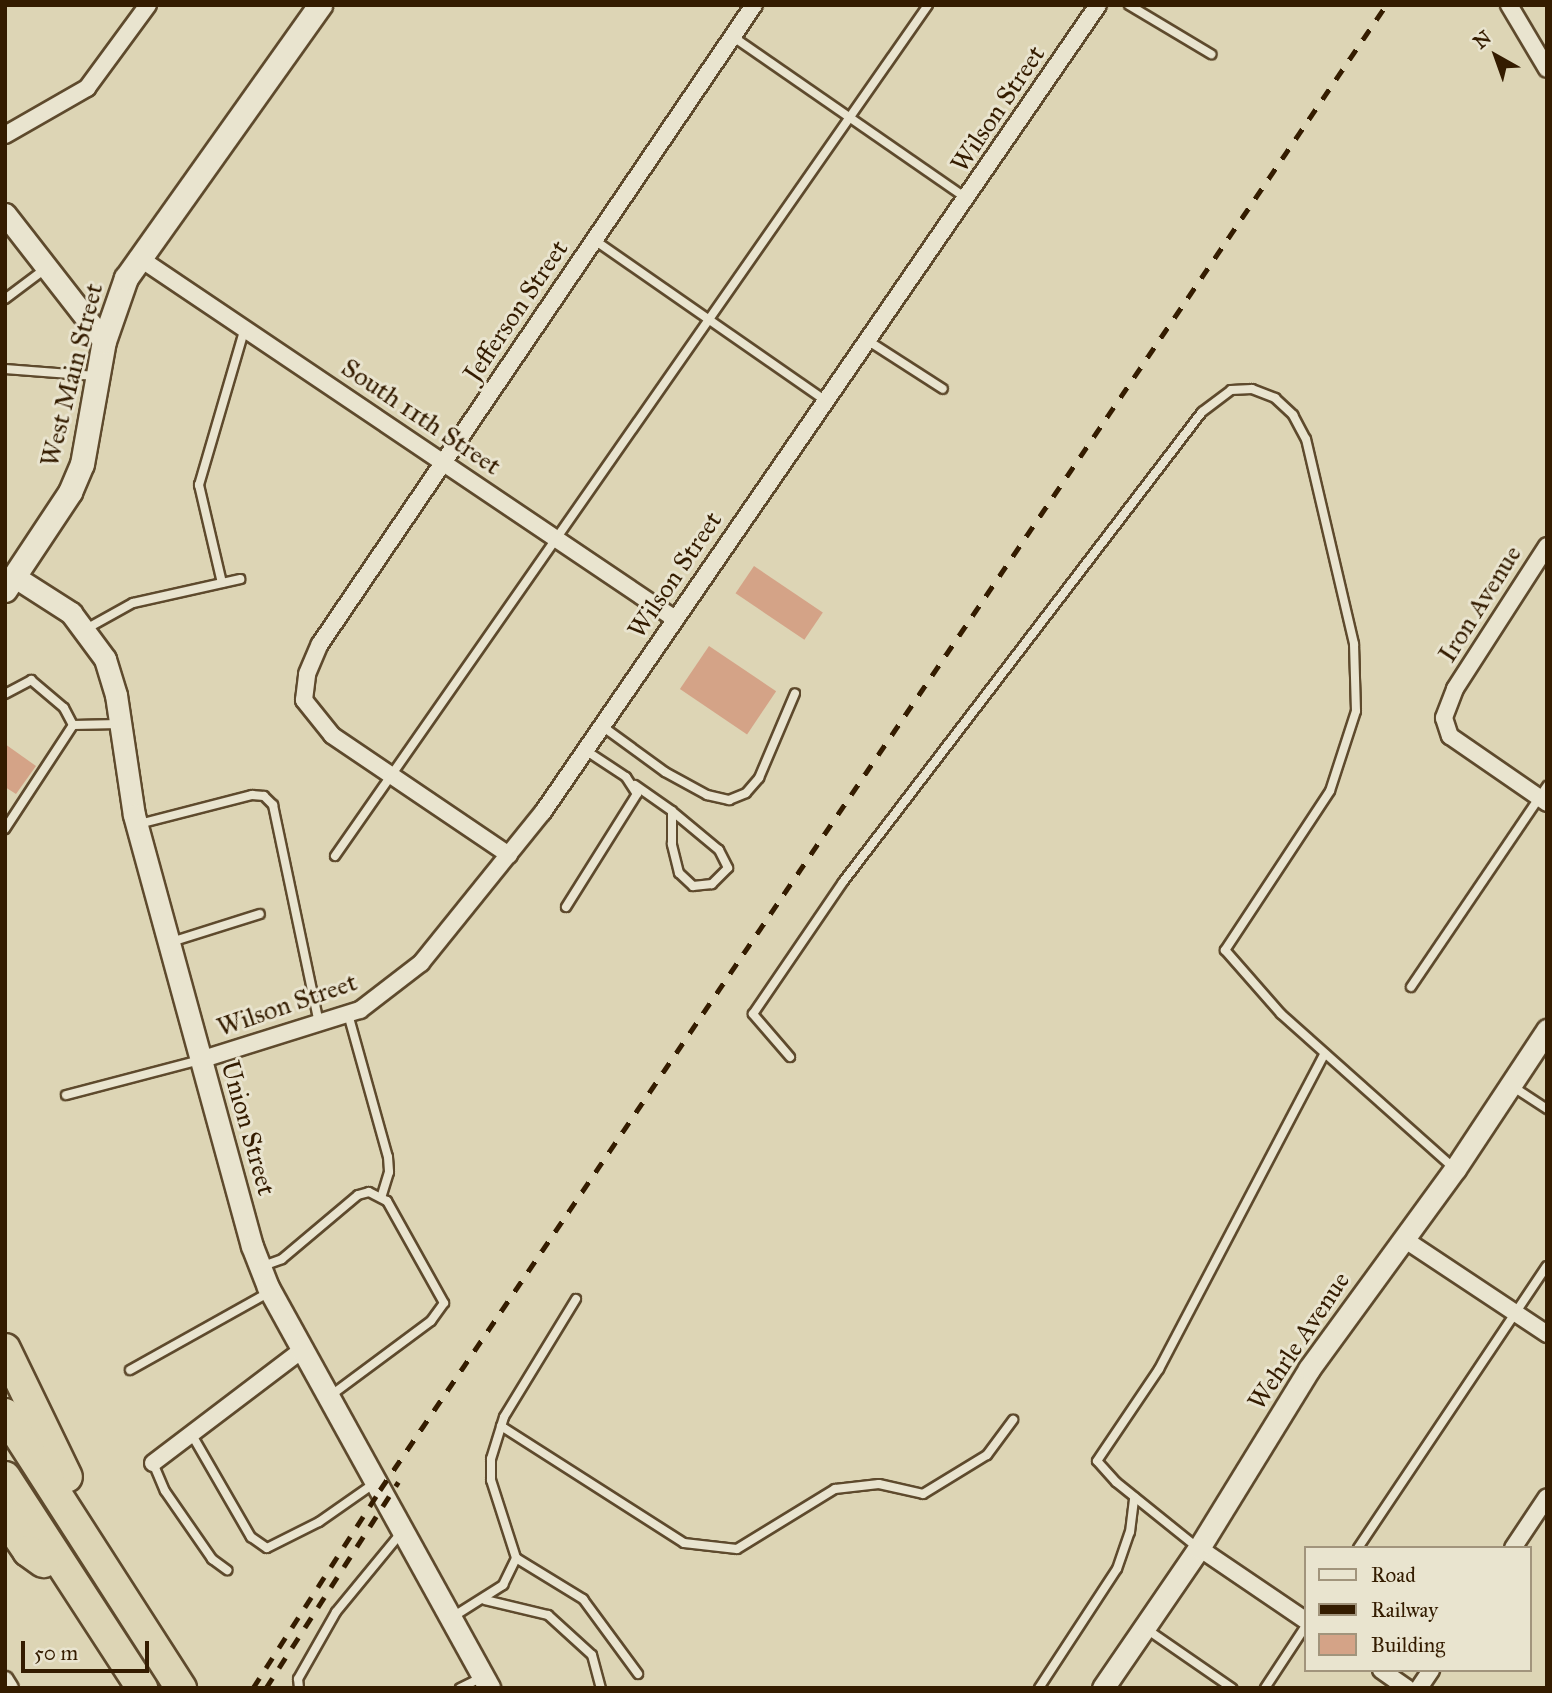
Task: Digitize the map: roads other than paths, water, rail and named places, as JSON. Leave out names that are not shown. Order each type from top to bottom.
[{"type":"highway","points":[[5,1349],[57,1461],[92,1520],[91,1548]]},
{"type":"highway","points":[[5,1414],[181,1688]]},
{"type":"highway","points":[[5,1477],[142,1688]]},
{"type":"highway","points":[[5,1517],[28,1551],[76,1587]]},
{"type":"main road","name":"West Main Street","points":[[8,579],[70,492],[82,464],[104,341],[114,306],[138,257],[320,5]]},
{"type":"street","points":[[5,135],[88,88],[148,5]]},
{"type":"street","name":"Jefferson Street","points":[[391,776],[332,735],[304,700],[307,674],[320,644],[754,5]]},
{"type":"street","name":"Wilson Street","points":[[200,1060],[348,1014],[379,998],[421,963],[509,855],[585,750],[1098,5]]},
{"type":"street","points":[[1509,5],[1547,69]]},
{"type":"street","points":[[5,214],[104,341]]},
{"type":"street","name":"South 11th Street","points":[[138,257],[558,537],[675,619]]},
{"type":"street","name":"Iron Avenue","points":[[1544,795],[1450,736],[1444,718],[1455,689],[1547,546]]},
{"type":"street","name":"Union Street","points":[[8,579],[54,601],[86,629],[112,675],[136,825],[260,1267],[271,1292],[486,1682]]},
{"type":"street","points":[[391,776],[509,855]]},
{"type":"street","name":"Wehrle Avenue","points":[[1104,1688],[1199,1548],[1309,1369],[1455,1169],[1547,1030]]},
{"type":"street","points":[[1404,1239],[1547,1335]]},
{"type":"street","points":[[153,1462],[303,1349]]},
{"type":"street","points":[[1514,1546],[1547,1497]]},
{"type":"street","points":[[1199,1548],[1304,1619]]},
{"type":"street","points":[[1384,1672],[1407,1688]]},
{"type":"street","points":[[1419,1688],[1430,1672]]},
{"type":"street","points":[[5,1680],[10,1688]]},
{"type":"lane","points":[[335,856],[928,5]]},
{"type":"lane","points":[[1129,5],[1211,54]]},
{"type":"lane","points":[[732,36],[967,198]]},
{"type":"lane","points":[[593,239],[825,400]]},
{"type":"lane","points":[[5,299],[47,267]]},
{"type":"lane","points":[[222,583],[199,485],[245,328]]},
{"type":"lane","points":[[867,340],[943,389]]},
{"type":"lane","points":[[5,369],[99,377]]},
{"type":"lane","points":[[790,1057],[753,1014],[843,882],[1202,412],[1231,390],[1252,389],[1275,398],[1293,415],[1306,439],[1354,644],[1356,711],[1330,790],[1225,950],[1324,1055],[1455,1169]]},
{"type":"lane","points":[[86,629],[133,603],[240,579]]},
{"type":"lane","points":[[5,694],[31,680],[64,708],[73,725]]},
{"type":"lane","points":[[601,726],[665,772],[707,795],[729,800],[746,793],[759,778],[795,693]]},
{"type":"lane","points":[[73,725],[119,724]]},
{"type":"lane","points":[[5,828],[73,725]]},
{"type":"lane","points":[[585,750],[672,811],[719,850],[728,868],[712,884],[693,886],[679,873],[672,844],[672,811]]},
{"type":"lane","points":[[566,907],[638,794],[635,785]]},
{"type":"lane","points":[[136,825],[252,795],[264,796],[273,805],[319,1023]]},
{"type":"lane","points":[[1411,987],[1544,795]]},
{"type":"lane","points":[[168,943],[260,914]]},
{"type":"lane","points":[[330,1396],[431,1321],[444,1303],[382,1195],[389,1172],[388,1157],[348,1014]]},
{"type":"lane","points":[[1199,1548],[1134,1497],[1097,1461],[1159,1369],[1324,1055]]},
{"type":"lane","points":[[66,1095],[200,1060]]},
{"type":"lane","points":[[1510,1084],[1547,1109]]},
{"type":"lane","points":[[260,1267],[282,1259],[358,1195],[369,1192],[382,1195]]},
{"type":"lane","points":[[1359,1546],[1547,1266]]},
{"type":"lane","points":[[130,1370],[271,1292]]},
{"type":"lane","points":[[576,1299],[501,1426],[491,1480],[516,1558],[583,1600],[638,1674]]},
{"type":"lane","points":[[501,1426],[684,1543],[737,1549],[835,1489],[879,1485],[923,1494],[987,1455],[1013,1420]]},
{"type":"lane","points":[[192,1435],[251,1537],[267,1548],[319,1522],[376,1483]]},
{"type":"lane","points":[[153,1462],[165,1491],[212,1559],[227,1570]]},
{"type":"lane","points":[[1039,1688],[1117,1569],[1130,1532],[1134,1497]]},
{"type":"lane","points":[[299,1688],[298,1679],[337,1612],[403,1531]]},
{"type":"lane","points":[[452,1618],[485,1600],[503,1586],[516,1558]]},
{"type":"lane","points":[[485,1600],[548,1615],[592,1655],[601,1688]]},
{"type":"lane","points":[[1144,1627],[1232,1688]]},
{"type":"lane","points":[[1265,1688],[1304,1629]]},
{"type":"lane","points":[[460,1688],[486,1682]]},
{"type":"railway","points":[[253,1688],[380,1490],[1386,5]]},
{"type":"railway","points":[[266,1688],[398,1482]]}]
